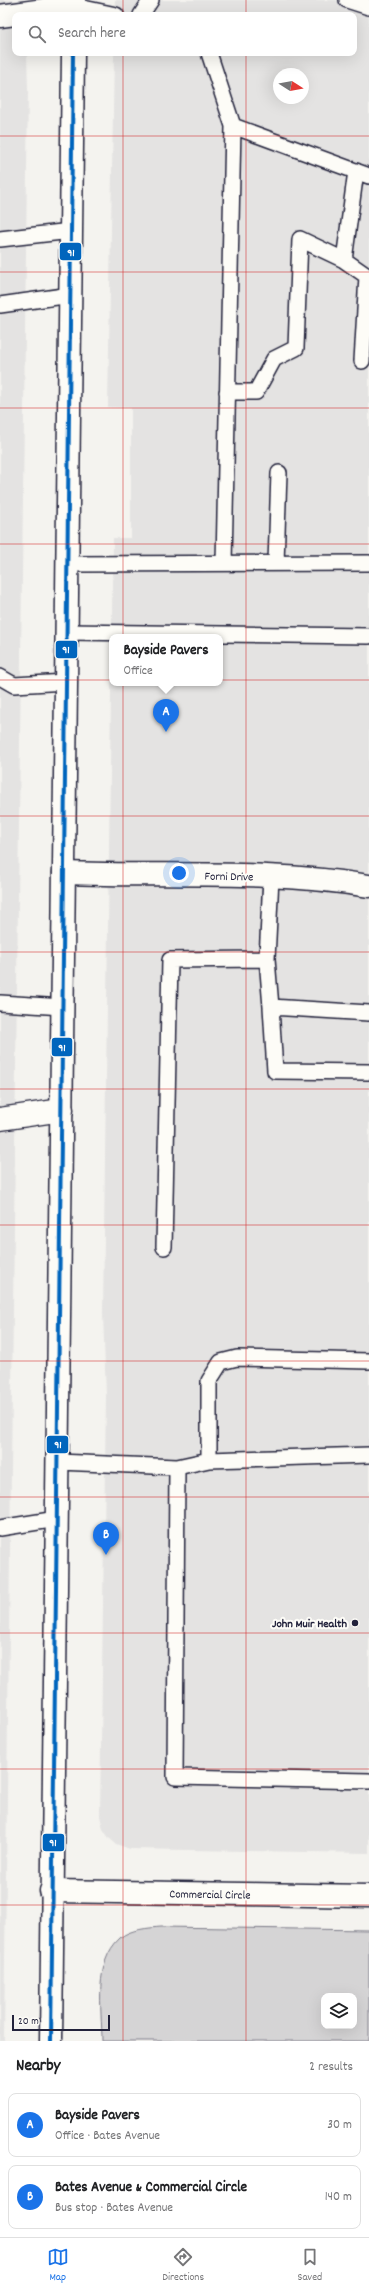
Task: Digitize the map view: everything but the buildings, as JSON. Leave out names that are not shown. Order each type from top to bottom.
[{"type":"street","points":[[33,12],[74,7]]},
{"type":"street","points":[[0,16],[12,15]]},
{"type":"street","points":[[51,2041],[51,1892],[58,1462],[73,56]]},
{"type":"street","name":"Forni Drive","points":[[64,873],[271,877],[345,882],[369,886]]},
{"type":"street","points":[[0,1119],[62,1110]]},
{"type":"street","name":"Commercial Circle","points":[[51,1892],[369,1896]]},
{"type":"lane","points":[[143,12],[151,0]]},
{"type":"lane","points":[[347,0],[369,7]]},
{"type":"lane","points":[[74,7],[100,12]]},
{"type":"lane","points":[[210,56],[233,126],[224,564]]},
{"type":"lane","points":[[233,126],[363,174],[344,260]]},
{"type":"lane","points":[[0,239],[71,231]]},
{"type":"lane","points":[[227,392],[256,392],[274,359],[296,348],[300,239],[344,260],[367,276],[362,361]]},
{"type":"lane","points":[[0,305],[71,295]]},
{"type":"lane","points":[[276,563],[279,473]]},
{"type":"lane","points":[[68,564],[369,563]]},
{"type":"lane","points":[[67,632],[218,634]]},
{"type":"lane","points":[[223,634],[369,636]]},
{"type":"lane","points":[[0,677],[14,685],[66,682]]},
{"type":"lane","points":[[271,877],[267,959],[275,1071],[369,1072]]},
{"type":"lane","points":[[164,1246],[170,960],[267,959]]},
{"type":"lane","points":[[0,1003],[63,1007]]},
{"type":"lane","points":[[271,1007],[369,1013]]},
{"type":"lane","points":[[209,1460],[209,1381],[221,1362],[237,1358],[369,1361]]},
{"type":"lane","points":[[58,1462],[177,1467],[209,1460],[369,1455]]},
{"type":"lane","points":[[177,1467],[175,1777],[369,1781]]},
{"type":"lane","points":[[0,1528],[57,1519]]},
{"type":"shaded area","points":[[0,0],[26,0],[26,12],[12,12],[12,56],[27,56],[28,89],[4,2041],[0,2041]]},
{"type":"shaded area","points":[[115,0],[369,0],[369,1853],[130,1849],[116,1844],[109,1838],[103,1829],[100,1816],[106,1396],[103,1314],[111,686],[223,686],[223,634],[112,634],[113,538],[131,538],[131,408],[108,407],[114,56],[357,56],[357,12],[114,12]]},
{"type":"shaded area","points":[[161,1927],[369,1930],[369,2041],[102,2041],[101,1986],[102,1973],[106,1960],[111,1948],[120,1938],[129,1933]]},
{"type":"transit line","name":"91","points":[[51,2041],[73,56]]},
{"type":"place","name":"Bayside Pavers","points":[[166,732]]},
{"type":"place","name":"Bates Avenue & Commercial Circle","points":[[106,1555]]},
{"type":"place","name":"John Muir Health","points":[[355,1623]]}]
